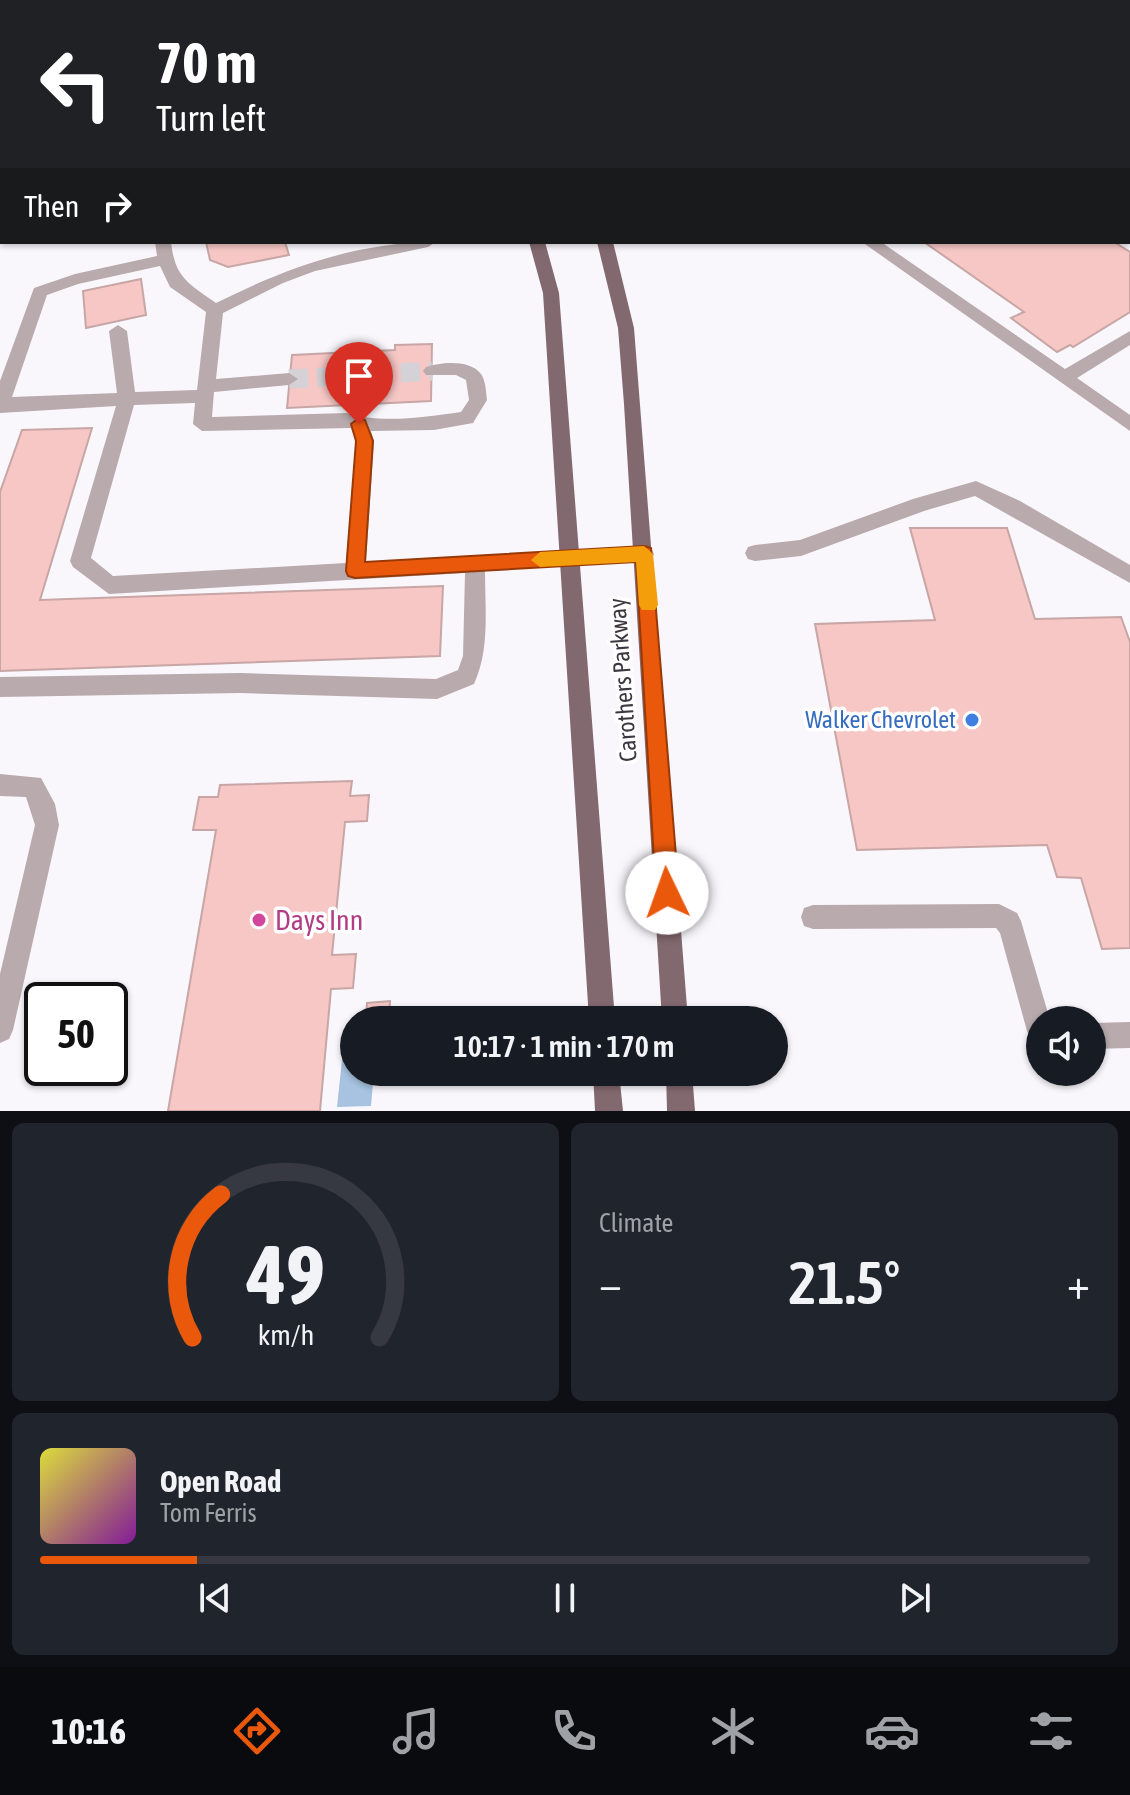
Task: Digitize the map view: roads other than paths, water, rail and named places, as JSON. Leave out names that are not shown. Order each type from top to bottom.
[{"type":"main road","name":"Carothers Parkway","points":[[538,244],[551,293],[601,1006]]},
{"type":"main road","name":"Carothers Parkway","points":[[605,244],[626,328],[674,1006]]},
{"type":"main road","points":[[607,1086],[609,1111]]},
{"type":"main road","points":[[680,1086],[681,1111]]},
{"type":"street","points":[[215,310],[277,279],[312,266],[418,244]]},
{"type":"street","points":[[873,244],[1130,424]]},
{"type":"street","points":[[215,310],[176,283],[164,251],[40,292],[0,405],[127,399],[289,379]]},
{"type":"street","points":[[215,310],[202,424],[346,420],[359,424],[434,423],[467,418],[478,400],[474,377],[458,369],[432,371]]},
{"type":"street","points":[[118,331],[127,399],[80,561],[109,585],[644,554]]},
{"type":"street","points":[[1064,378],[1130,337]]},
{"type":"street","points":[[355,571],[365,441],[359,424]]},
{"type":"street","points":[[755,553],[801,548],[920,504],[976,488],[1013,506],[1130,575]]},
{"type":"street","points":[[0,687],[240,683],[437,689],[466,677],[474,656],[475,564]]},
{"type":"street","points":[[0,785],[33,786],[43,804],[47,825],[0,1030]]},
{"type":"street","points":[[813,917],[999,916],[1008,922],[1012,930],[1033,1006]]},
{"type":"street","points":[[1106,1036],[1130,1035]]},
{"type":"water","points":[[340,1079],[340,1086],[373,1086],[371,1106],[337,1107]]},
{"type":"tunnel","points":[[289,379],[432,371]]},
{"type":"place","name":"Walker Chevrolet","points":[[972,720]]},
{"type":"place","name":"Days Inn","points":[[259,920]]}]
